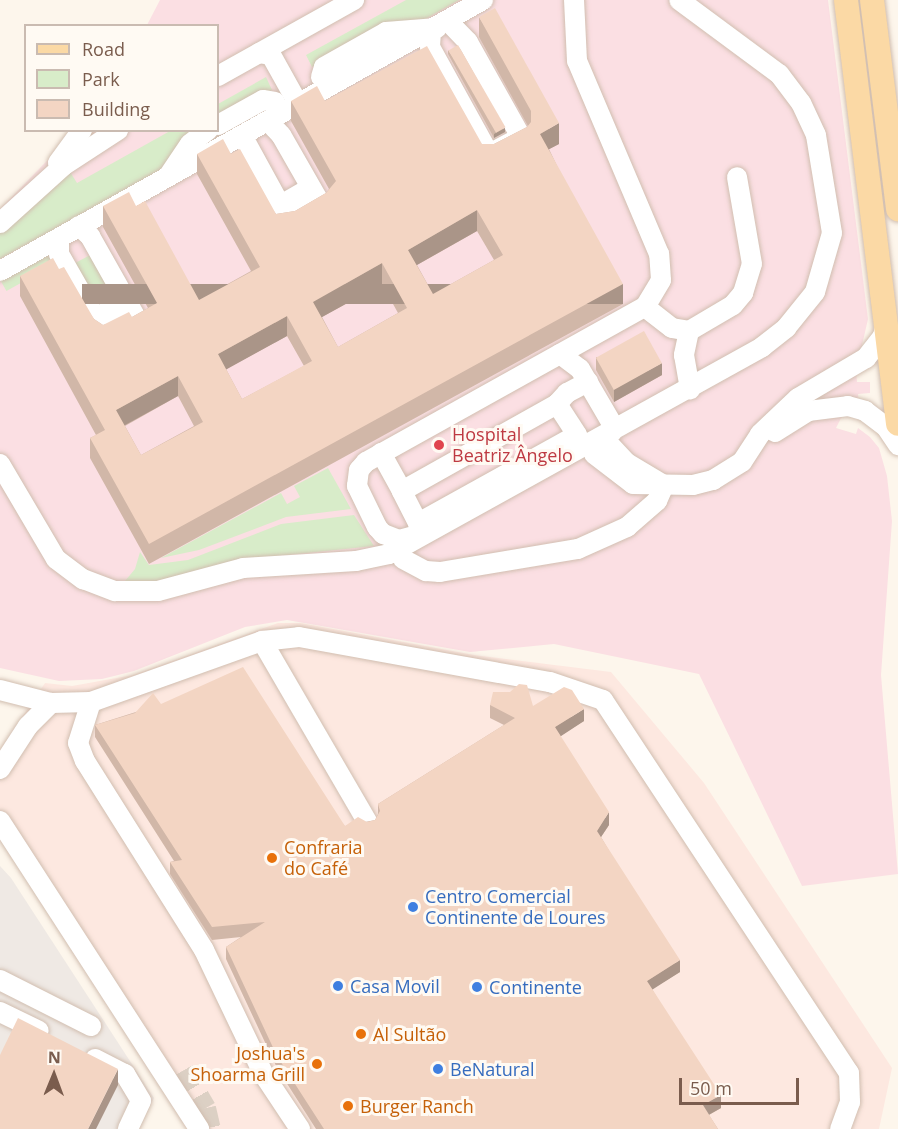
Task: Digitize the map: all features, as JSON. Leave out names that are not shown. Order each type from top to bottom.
[{"type":"main road","points":[[846,0],[898,424]]},
{"type":"main road","points":[[872,0],[898,209]]},
{"type":"lane","points":[[219,75],[354,0]]},
{"type":"lane","points":[[2,269],[440,27],[483,0]]},
{"type":"lane","points":[[434,529],[399,540],[383,534],[360,496],[357,477],[366,462],[645,307],[661,280],[659,254],[577,61],[574,0]]},
{"type":"lane","points":[[0,464],[56,559],[83,579],[115,591],[158,591],[265,564],[356,561],[400,549],[434,529],[605,444],[690,389],[762,347],[786,328],[815,292],[832,233],[816,135],[801,103],[779,74],[679,0]]},
{"type":"lane","points":[[321,77],[324,67],[386,32],[440,27],[468,42],[521,136],[489,154],[430,46],[440,27]]},
{"type":"lane","points":[[273,45],[284,51],[305,102]]},
{"type":"lane","points":[[219,124],[263,100],[275,102]]},
{"type":"lane","points":[[243,137],[281,206],[311,188],[281,135],[269,122]]},
{"type":"lane","points":[[40,186],[80,132]]},
{"type":"lane","points":[[0,223],[40,186],[115,132]]},
{"type":"lane","points":[[166,179],[190,144],[205,132]]},
{"type":"lane","points":[[645,307],[672,328],[689,331],[733,305],[750,280],[750,241],[737,177]]},
{"type":"lane","points":[[59,238],[59,254],[96,318],[126,300],[90,236],[79,226]]},
{"type":"lane","points":[[751,450],[760,434],[798,398],[866,358],[883,336],[886,323]]},
{"type":"lane","points":[[689,331],[684,354],[690,389]]},
{"type":"lane","points":[[560,354],[574,363],[588,382],[610,422],[605,444]]},
{"type":"lane","points":[[402,491],[557,404],[567,393],[588,382]]},
{"type":"lane","points":[[381,453],[418,523],[577,435],[557,404]]},
{"type":"lane","points":[[605,444],[627,464],[664,485],[693,485],[713,480],[732,469],[751,450],[797,417],[830,405],[865,411],[886,428],[898,445]]},
{"type":"lane","points":[[404,559],[426,571],[440,572],[578,549],[627,527],[657,501],[664,485]]},
{"type":"lane","points":[[0,690],[51,703],[91,702],[262,641],[299,637],[550,682],[603,700],[849,1073],[850,1102],[840,1129]]},
{"type":"lane","points":[[262,641],[368,823]]},
{"type":"lane","points":[[91,702],[78,743],[85,761],[204,950],[264,1075],[300,1129]]},
{"type":"lane","points":[[0,769],[28,726],[51,703]]},
{"type":"lane","points":[[0,821],[196,1127]]},
{"type":"lane","points":[[0,980],[91,1026]]},
{"type":"lane","points":[[0,1012],[52,1038]]},
{"type":"lane","points":[[73,1048],[125,1074],[141,1101],[128,1129]]},
{"type":"shaded area","name":"Hospital Beatriz Ângelo","points":[[160,0],[828,0],[868,319],[860,354],[855,357],[857,382],[870,382],[870,393],[858,394],[859,403],[841,418],[836,428],[856,434],[858,428],[870,437],[879,448],[887,476],[892,521],[881,675],[898,874],[802,886],[699,674],[554,644],[470,652],[287,620],[245,627],[134,671],[102,679],[59,681],[0,668],[0,209],[75,132],[219,132],[219,24],[148,24]]},
{"type":"shaded area","points":[[278,623],[301,623],[474,655],[611,672],[704,783],[892,1068],[879,1129],[193,1129],[0,830],[0,750],[45,683],[72,686],[133,675]]},
{"type":"shaded area","points":[[0,866],[11,878],[154,1098],[139,1129],[0,1129]]},
{"type":"green space","points":[[406,0],[459,0],[420,22],[383,28],[312,67],[306,55]]},
{"type":"green space","points":[[266,77],[272,90],[219,118],[219,103]]},
{"type":"green space","points":[[168,132],[197,132],[155,175],[0,259],[0,232],[67,167],[77,183]]},
{"type":"green space","points":[[50,252],[56,263],[6,291],[0,280]]},
{"type":"green space","points":[[92,254],[117,301],[99,310],[74,263]]},
{"type":"green space","points":[[328,468],[351,509],[286,517],[199,550],[161,558],[281,493],[287,504],[300,497],[294,486]]},
{"type":"green space","points":[[354,515],[374,546],[250,559],[154,585],[125,581],[135,569],[140,552],[149,565],[188,560],[281,524]]},
{"type":"building","points":[[495,8],[559,123],[540,134],[623,284],[149,544],[90,438],[105,430],[20,276],[53,258],[59,269],[64,267],[94,319],[103,325],[129,312],[132,317],[157,303],[103,206],[129,192],[136,206],[145,201],[199,300],[260,267],[197,154],[223,139],[231,154],[240,149],[276,214],[295,211],[326,193],[336,181],[291,101],[317,86],[325,101],[427,46],[482,144],[494,144],[527,127],[531,122],[531,111],[479,17]],"holes":[[[477,210],[503,255],[433,294],[408,250]],[[382,263],[407,308],[338,347],[313,302]],[[287,316],[312,361],[242,399],[218,354]],[[178,376],[203,422],[141,455],[116,410]]]},
{"type":"building","points":[[458,45],[506,127],[496,133],[448,50]]},
{"type":"building","points":[[644,331],[662,363],[614,390],[596,358]]},
{"type":"building","name":"Centro Comercial Continente de Loures","points":[[243,667],[345,826],[358,817],[367,822],[375,820],[380,811],[378,804],[515,718],[490,705],[493,692],[510,692],[519,684],[527,685],[533,706],[564,687],[572,690],[584,709],[555,727],[609,812],[597,831],[680,960],[647,981],[721,1095],[703,1105],[718,1129],[324,1129],[277,1056],[226,947],[265,922],[212,927],[170,862],[182,860],[95,725],[135,713],[153,693],[161,704]]},
{"type":"building","points":[[18,1018],[118,1069],[88,1129],[0,1129],[0,1055]]},
{"type":"tunnel","points":[[184,1070],[206,1108],[211,1129]]},
{"type":"place","name":"Hospital Beatriz Ângelo","points":[[439,445]]},
{"type":"place","name":"Confraria do Café","points":[[272,858]]},
{"type":"place","name":"Centro Comercial Continente de Loures","points":[[413,907]]},
{"type":"place","name":"Casa Movil","points":[[338,986]]},
{"type":"place","name":"Continente","points":[[477,987]]},
{"type":"place","name":"Al Sultão","points":[[361,1034]]},
{"type":"place","name":"Joshua's Shoarma Grill","points":[[317,1064]]},
{"type":"place","name":"BeNatural","points":[[438,1069]]},
{"type":"place","name":"Burger Ranch","points":[[348,1106]]}]
